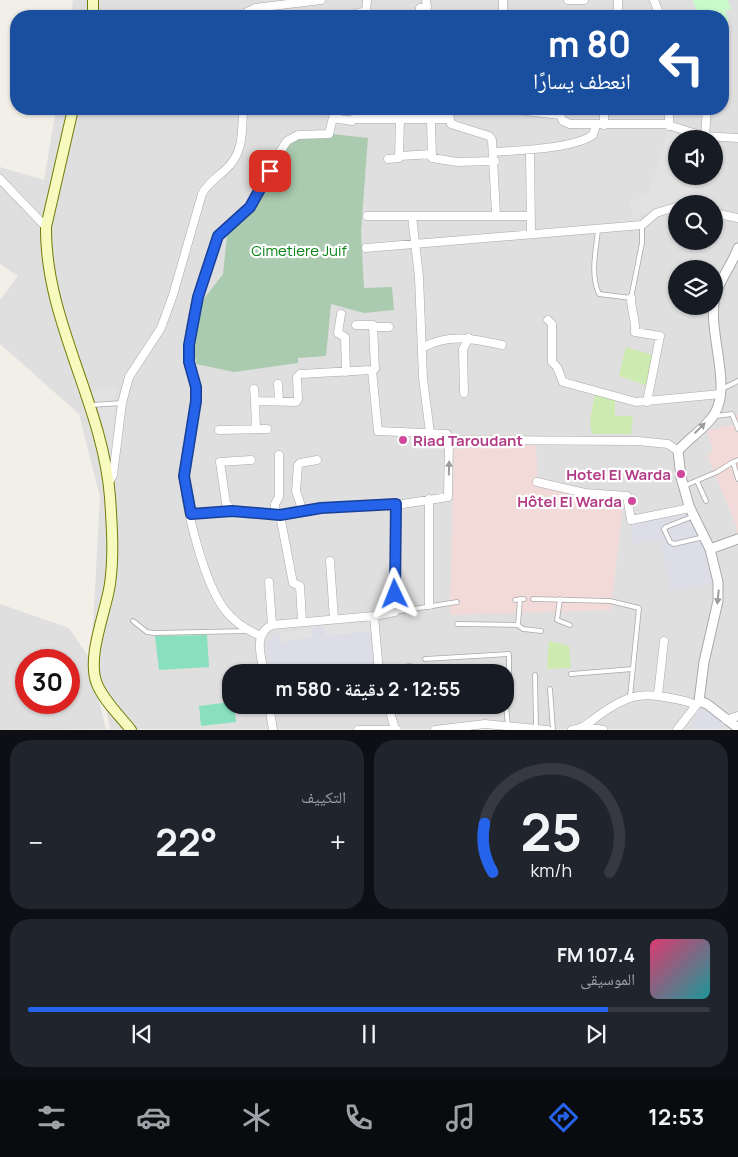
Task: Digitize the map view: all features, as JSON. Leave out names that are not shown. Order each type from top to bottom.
[{"type":"main road","points":[[72,115],[46,227],[48,260],[66,337],[90,405],[109,482],[113,541],[110,585],[96,646],[95,675],[97,684],[107,700],[131,730]]},
{"type":"street","points":[[250,10],[321,0]]},
{"type":"street","points":[[420,10],[420,8],[427,7],[426,0]]},
{"type":"street","points":[[568,0],[584,0]]},
{"type":"street","points":[[109,482],[113,475],[122,402],[132,368],[155,338],[166,314],[202,194],[209,184],[229,166],[238,152],[242,138],[243,115]]},
{"type":"street","points":[[261,636],[248,631],[224,609],[210,584],[198,546],[184,476],[196,401],[196,387],[189,362],[189,345],[198,297],[218,236],[254,201],[287,141],[298,135],[329,134],[334,115]]},
{"type":"street","points":[[449,115],[451,124],[490,136],[495,161],[496,214]]},
{"type":"street","points":[[560,115],[563,121],[567,123],[658,124],[683,130]]},
{"type":"street","points":[[494,152],[530,150],[588,138],[593,135],[600,124],[602,115]]},
{"type":"street","points":[[669,126],[670,115]]},
{"type":"street","points":[[705,130],[707,115]]},
{"type":"street","points":[[333,118],[352,122],[354,119],[450,119]]},
{"type":"street","points":[[400,119],[400,156]]},
{"type":"street","points":[[431,120],[432,158],[457,162],[495,161]]},
{"type":"street","points":[[723,137],[738,138]]},
{"type":"street","points":[[530,150],[531,233]]},
{"type":"street","points":[[388,159],[399,158],[400,156],[432,154]]},
{"type":"street","points":[[0,179],[46,227]]},
{"type":"street","points":[[366,248],[642,225],[656,213],[668,209]]},
{"type":"street","points":[[367,216],[496,214],[530,216]]},
{"type":"street","points":[[723,215],[738,218]]},
{"type":"street","points":[[412,216],[424,347],[423,378],[430,433]]},
{"type":"street","points":[[678,451],[714,416],[721,392],[714,326],[715,296],[738,251]]},
{"type":"street","points":[[631,298],[631,312],[635,319],[634,332],[660,336],[647,402]]},
{"type":"street","points":[[341,314],[338,333],[344,337],[346,372]]},
{"type":"street","points":[[548,320],[552,324],[552,362],[557,367],[560,379],[563,382],[636,402],[721,392]]},
{"type":"street","points":[[356,326],[373,325],[373,327],[389,327]]},
{"type":"street","points":[[255,401],[298,401],[297,377],[300,374],[376,369],[373,327]]},
{"type":"street","points":[[424,347],[436,340],[469,338],[502,345]]},
{"type":"street","points":[[464,393],[463,349],[469,338]]},
{"type":"street","points":[[191,514],[232,511],[277,515],[335,507],[396,504],[448,497],[449,440],[445,433],[378,431],[372,370]]},
{"type":"street","points":[[278,384],[279,402]]},
{"type":"street","points":[[254,390],[256,429]]},
{"type":"street","points":[[220,430],[267,429]]},
{"type":"street","points":[[449,440],[638,441],[668,444],[678,451],[684,486],[692,512],[710,549],[718,582],[718,601],[697,703],[677,730]]},
{"type":"street","points":[[279,455],[279,497],[275,504],[294,583],[300,586],[302,621]]},
{"type":"street","points":[[232,511],[226,503],[220,462],[251,460]]},
{"type":"street","points":[[303,512],[296,491],[298,465],[317,460]]},
{"type":"street","points":[[537,482],[584,493],[627,496],[631,520],[692,512]]},
{"type":"street","points":[[428,499],[429,605]]},
{"type":"street","points":[[263,664],[261,636],[272,625],[374,616],[396,612],[396,504]]},
{"type":"street","points":[[710,549],[738,539]]},
{"type":"street","points":[[330,561],[334,619]]},
{"type":"street","points":[[269,582],[272,625]]},
{"type":"street","points":[[374,616],[378,664]]},
{"type":"street","points":[[658,695],[664,641]]},
{"type":"street","points":[[586,727],[607,709],[630,697],[641,694],[658,695],[707,704],[738,728]]},
{"type":"street","points":[[270,714],[273,730]]},
{"type":"street","points":[[358,730],[396,729],[391,714]]},
{"type":"street","points":[[726,720],[738,716]]},
{"type":"street","points":[[435,730],[485,724],[508,728],[547,730]]},
{"type":"street","points":[[572,730],[586,727],[602,729]]},
{"type":"lane","points":[[598,230],[595,264],[596,288],[599,294],[631,298],[642,243],[642,225]]},
{"type":"lane","points":[[721,392],[738,381]]},
{"type":"lane","points":[[90,405],[122,402]]},
{"type":"lane","points":[[714,416],[732,414],[738,429]]},
{"type":"lane","points":[[684,486],[738,460]]},
{"type":"lane","points":[[733,462],[738,479]]},
{"type":"lane","points":[[697,480],[706,501]]},
{"type":"lane","points":[[692,512],[664,529],[670,542],[674,544],[704,537]]},
{"type":"lane","points":[[533,599],[560,598],[618,602],[639,608],[630,697]]},
{"type":"lane","points":[[560,598],[557,620],[570,625]]},
{"type":"lane","points":[[518,625],[520,599]]},
{"type":"lane","points":[[396,612],[429,605],[457,602]]},
{"type":"lane","points":[[133,621],[147,632],[154,634],[248,631]]},
{"type":"lane","points":[[457,624],[518,625],[523,629],[540,631]]},
{"type":"lane","points":[[425,659],[508,653],[510,656],[509,664]]},
{"type":"lane","points":[[571,674],[633,669]]},
{"type":"lane","points":[[535,675],[536,728]]},
{"type":"lane","points":[[550,689],[553,730]]},
{"type":"lane","points":[[507,714],[508,728]]},
{"type":"shaded area","points":[[73,0],[738,0],[738,729],[110,729],[92,643],[100,497],[79,414],[0,344],[0,300],[18,276],[0,264],[0,167],[44,180],[55,115],[729,115],[729,10],[72,10]]},
{"type":"shaded area","points":[[668,132],[668,185],[695,185],[690,195],[668,195],[668,204],[635,218],[629,202],[649,193]]},
{"type":"shaded area","points":[[116,388],[111,461],[101,415],[92,391]]},
{"type":"shaded area","points":[[738,415],[738,537],[736,525],[707,455],[713,451],[707,431],[735,424],[733,417]]},
{"type":"shaded area","points":[[536,445],[538,482],[624,496],[611,610],[450,615],[454,449]]},
{"type":"shaded area","points":[[688,510],[705,550],[712,584],[671,591],[660,541],[633,544],[630,522]]},
{"type":"shaded area","points":[[0,604],[69,628],[88,656],[106,729],[0,730]]},
{"type":"shaded area","points":[[372,622],[374,631],[325,636],[324,626]]},
{"type":"shaded area","points":[[324,626],[326,636],[374,631],[376,664],[269,664],[265,641],[279,633],[280,642],[313,637],[312,628]]},
{"type":"shaded area","points":[[312,628],[314,637],[280,642],[279,633]]},
{"type":"shaded area","points":[[702,708],[727,725],[725,728],[722,726],[720,729],[696,729],[690,725]]},
{"type":"green space","points":[[693,0],[728,0],[731,9],[728,10],[696,10]]},
{"type":"green space","name":"Cimetiere Juif","points":[[333,134],[368,138],[361,232],[364,288],[392,287],[394,310],[364,313],[331,304],[326,356],[298,358],[298,363],[234,372],[196,364],[196,359],[191,359],[199,305],[223,274],[227,236],[251,210],[293,138],[330,138]]},
{"type":"green space","points":[[626,347],[655,356],[648,386],[619,376]]},
{"type":"green space","points":[[595,392],[615,398],[615,416],[633,416],[631,434],[592,434],[590,421]]},
{"type":"green space","points":[[207,635],[209,667],[159,670],[155,636]]},
{"type":"green space","points":[[549,641],[569,646],[571,668],[547,669]]},
{"type":"green space","points":[[222,703],[222,714],[235,714],[236,722],[201,726],[199,706]]},
{"type":"place","name":"Riad Taroudant","points":[[403,440]]},
{"type":"place","name":"Hotel El Warda","points":[[681,474]]},
{"type":"place","name":"Hôtel El Warda","points":[[632,501]]},
{"type":"route","points":[[270,171],[250,207],[222,230],[218,236],[198,297],[189,345],[189,362],[196,387],[196,401],[184,476],[191,514],[232,511],[280,515],[321,508],[396,504],[395,594]]}]
